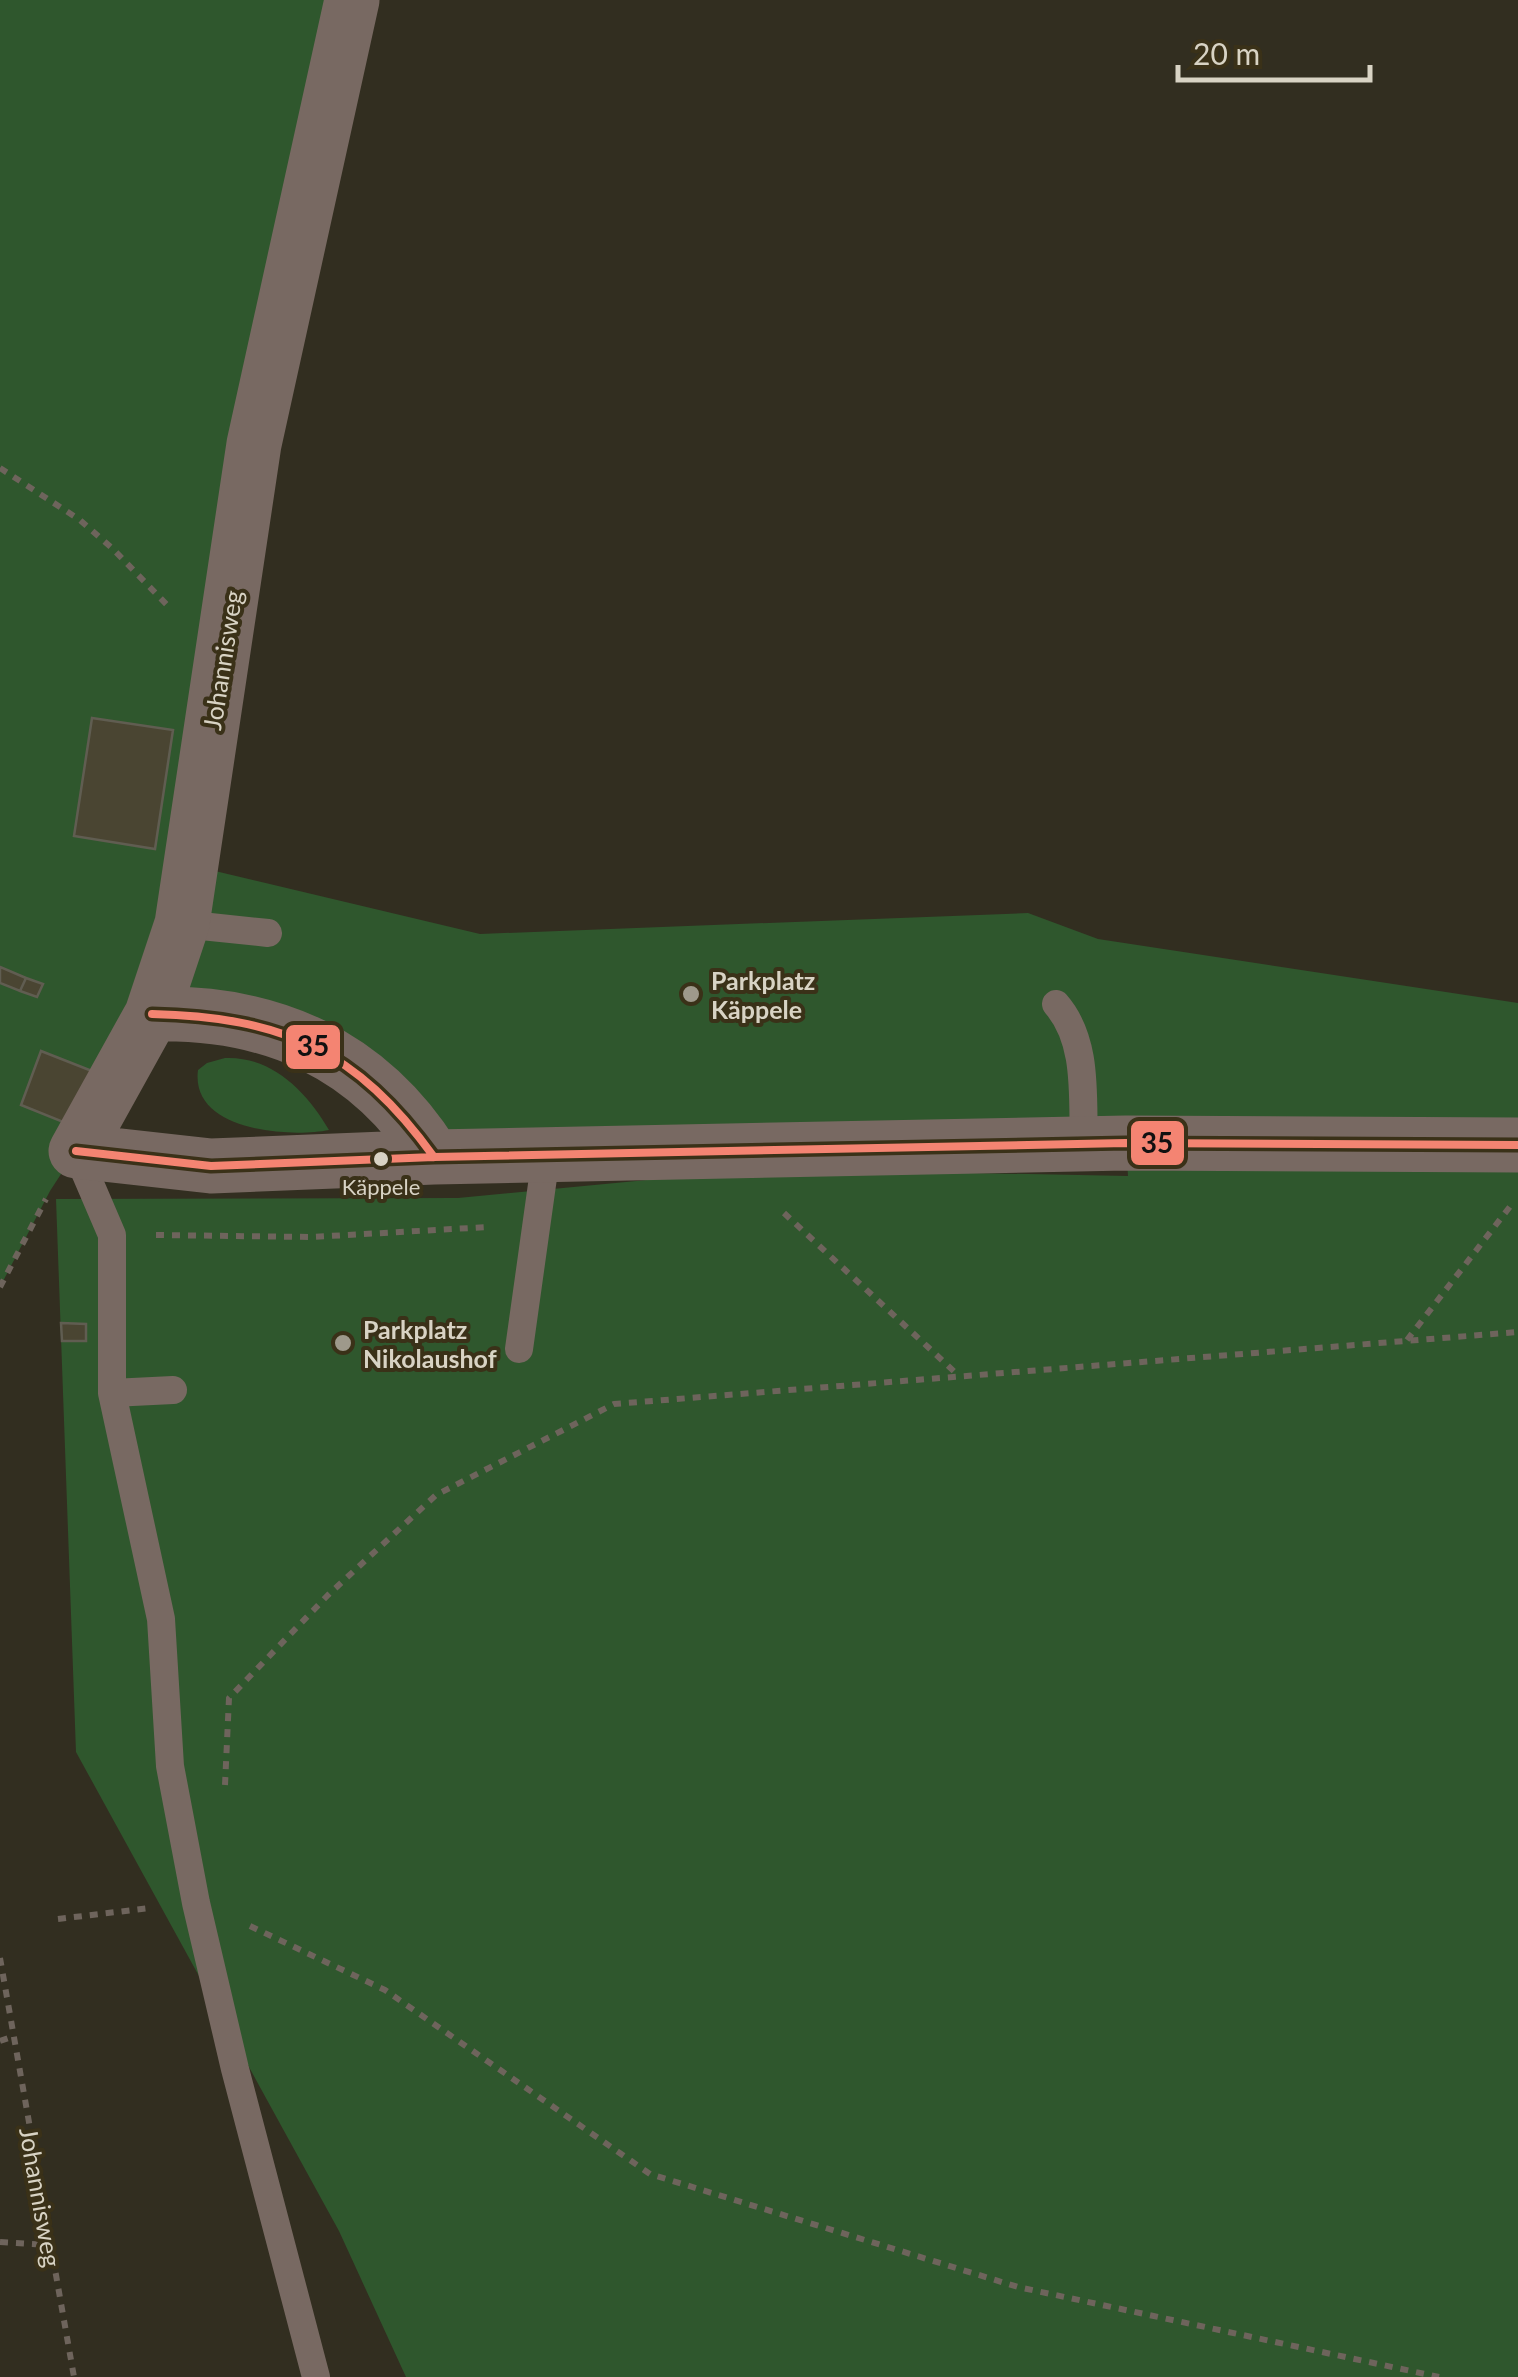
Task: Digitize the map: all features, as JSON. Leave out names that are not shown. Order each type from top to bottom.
[{"type":"street","name":"Johannisweg","points":[[76,1151],[152,1014],[182,924],[254,444],[352,0]]},
{"type":"street","points":[[152,1014],[231,1017],[267,1026],[333,1054],[381,1092],[420,1133],[434,1157]]},
{"type":"street","points":[[76,1151],[212,1166],[434,1157],[1198,1143],[1518,1145]]},
{"type":"lane","points":[[182,924],[268,933]]},
{"type":"lane","points":[[1056,1004],[1069,1019],[1080,1051],[1084,1146]]},
{"type":"lane","points":[[76,1151],[112,1235],[112,1393],[160,1619],[170,1766],[196,1902],[235,2069],[316,2377]]},
{"type":"lane","points":[[519,1349],[546,1156]]},
{"type":"lane","points":[[112,1393],[173,1390]]},
{"type":"path","points":[[0,468],[80,520],[114,549],[174,613]]},
{"type":"path","points":[[0,1286],[50,1191],[76,1151]]},
{"type":"path","points":[[772,1202],[959,1376]]},
{"type":"path","points":[[1406,1341],[1509,1210]]},
{"type":"path","points":[[225,1790],[229,1698],[328,1596],[436,1495],[614,1404],[1518,1332]]},
{"type":"path","points":[[58,1920],[196,1902],[386,1990],[650,2174],[1018,2287],[1439,2377]]},
{"type":"path","name":"Johannisweg","points":[[0,1958],[74,2377]]},
{"type":"path","points":[[0,2041],[12,2037]]},
{"type":"path","points":[[0,2242],[50,2245]]},
{"type":"green space","points":[[0,0],[377,0],[280,445],[215,871],[480,934],[1028,913],[1098,939],[1518,1003],[1518,2377],[406,2377],[339,2231],[76,1752],[56,1199],[458,1198],[762,1169],[1128,1176],[1126,1144],[434,1157],[405,1116],[192,1013],[76,1151],[50,1191],[0,1287]]},
{"type":"green space","points":[[225,1058],[258,1063],[286,1079],[310,1102],[329,1130],[268,1131],[225,1118],[209,1106],[200,1090],[198,1070]]},
{"type":"building","points":[[92,718],[173,730],[155,849],[74,836]]},
{"type":"building","points":[[0,967],[26,978],[20,991],[0,983]]},
{"type":"building","points":[[26,978],[43,984],[37,997],[20,991]]},
{"type":"building","points":[[41,1051],[97,1073],[73,1126],[21,1105]]},
{"type":"building","points":[[61,1323],[86,1324],[86,1341],[62,1341]]},
{"type":"transit line","name":"35","points":[[152,1014],[240,1023],[313,1046],[376,1090],[434,1157]]},
{"type":"transit line","name":"35","points":[[76,1151],[211,1166],[434,1157],[1126,1143],[1518,1145]]},
{"type":"place","name":"Parkplatz Käppele","points":[[691,994]]},
{"type":"place","name":"Käppele","points":[[381,1159]]},
{"type":"place","name":"Parkplatz Nikolaushof","points":[[343,1343]]}]
